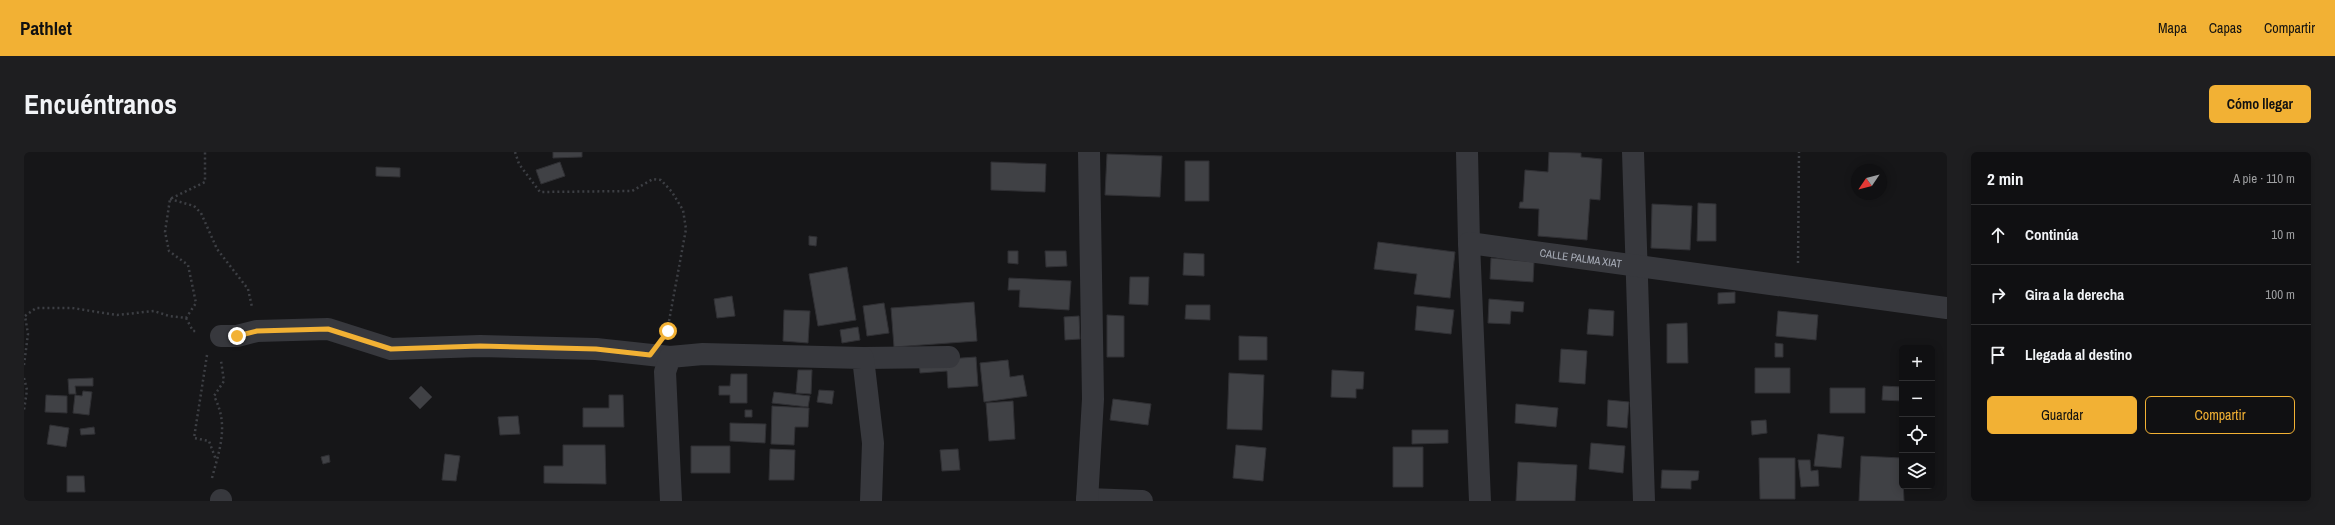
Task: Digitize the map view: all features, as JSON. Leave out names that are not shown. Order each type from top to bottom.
[{"type":"street","points":[[1089,152],[1093,399],[1087,500],[1142,501]]},
{"type":"street","points":[[1467,152],[1469,243],[1480,501]]},
{"type":"street","points":[[1633,152],[1644,501]]},
{"type":"street","name":"CALLE PALMA XIAT","points":[[1469,243],[1636,267],[1947,308]]},
{"type":"street","points":[[221,336],[237,336],[257,331],[328,329],[391,349],[480,346],[581,348],[660,356],[703,354],[863,358],[949,357]]},
{"type":"street","points":[[660,356],[665,372],[664,383],[671,501]]},
{"type":"street","points":[[863,358],[873,443],[871,501]]},
{"type":"path","points":[[170,199],[205,182],[205,152]]},
{"type":"path","points":[[515,152],[519,164],[540,192],[632,191],[653,179],[661,180],[672,192],[683,210],[686,229],[668,331],[660,356]]},
{"type":"path","points":[[1798,288],[1799,152]]},
{"type":"path","points":[[24,365],[28,334],[25,316],[36,308],[64,308],[117,315],[154,311],[169,316],[186,318],[196,303],[188,266],[169,251],[165,232],[170,199]]},
{"type":"path","points":[[170,199],[194,206],[201,213],[217,249],[248,289],[257,331]]},
{"type":"path","points":[[216,461],[209,441],[194,438],[205,359],[213,343],[221,336],[226,342],[221,362],[224,381],[214,396],[219,407],[223,430],[212,480],[221,500]]},
{"type":"path","points":[[24,378],[27,390],[24,410]]},
{"type":"building","points":[[553,152],[582,152],[582,157],[553,158]]},
{"type":"building","points":[[1549,152],[1581,153],[1581,157],[1602,159],[1600,200],[1590,199],[1587,240],[1538,236],[1539,209],[1519,208],[1520,202],[1523,202],[1525,170],[1548,172]]},
{"type":"building","points":[[1107,154],[1162,156],[1160,197],[1105,195]]},
{"type":"building","points":[[1185,161],[1209,161],[1209,201],[1185,201]]},
{"type":"building","points":[[560,162],[565,176],[541,184],[536,170]]},
{"type":"building","points":[[991,162],[1046,164],[1045,192],[991,190]]},
{"type":"building","points":[[376,167],[400,168],[400,177],[376,176]]},
{"type":"building","points":[[1698,203],[1716,204],[1716,241],[1697,241]]},
{"type":"building","points":[[1652,204],[1692,206],[1690,250],[1651,248]]},
{"type":"building","points":[[809,236],[817,237],[816,246],[809,245]]},
{"type":"building","points":[[1378,242],[1455,252],[1450,298],[1414,294],[1417,274],[1374,269]]},
{"type":"building","points":[[1008,251],[1018,251],[1018,264],[1008,263]]},
{"type":"building","points":[[1045,251],[1066,251],[1067,266],[1046,267]]},
{"type":"building","points":[[1184,253],[1204,254],[1204,276],[1183,275]]},
{"type":"building","points":[[1491,258],[1534,262],[1533,282],[1490,279]]},
{"type":"building","points":[[847,267],[856,320],[818,326],[809,274]]},
{"type":"building","points":[[1130,277],[1149,277],[1148,305],[1129,304]]},
{"type":"building","points":[[1009,278],[1071,281],[1069,310],[1019,307],[1020,290],[1008,290]]},
{"type":"building","points":[[1735,292],[1735,303],[1718,304],[1718,293]]},
{"type":"building","points":[[732,296],[735,316],[717,318],[714,299]]},
{"type":"building","points":[[1489,299],[1524,302],[1523,312],[1511,311],[1510,324],[1488,323]]},
{"type":"building","points":[[974,302],[977,341],[894,347],[891,308]]},
{"type":"building","points":[[884,303],[889,333],[867,336],[863,306]]},
{"type":"building","points":[[1186,305],[1210,305],[1210,320],[1185,319]]},
{"type":"building","points":[[1417,306],[1454,310],[1451,334],[1415,330]]},
{"type":"building","points":[[1589,309],[1614,311],[1613,336],[1587,334]]},
{"type":"building","points":[[784,310],[810,311],[808,343],[783,341]]},
{"type":"building","points":[[1778,311],[1818,315],[1816,340],[1776,336]]},
{"type":"building","points":[[1107,315],[1124,316],[1124,357],[1107,357]]},
{"type":"building","points":[[1079,316],[1080,339],[1065,340],[1064,317]]},
{"type":"building","points":[[1687,323],[1688,363],[1667,363],[1667,324]]},
{"type":"building","points":[[858,327],[860,340],[842,343],[840,330]]},
{"type":"building","points":[[1239,336],[1267,337],[1267,360],[1239,360]]},
{"type":"building","points":[[1775,343],[1783,344],[1783,357],[1775,357]]},
{"type":"building","points":[[1561,349],[1587,351],[1585,384],[1559,382]]},
{"type":"building","points":[[976,357],[978,386],[948,388],[947,371],[920,373],[919,361]]},
{"type":"building","points":[[1008,360],[1010,377],[1023,375],[1027,396],[984,402],[980,363]]},
{"type":"building","points":[[1755,368],[1790,368],[1790,393],[1755,393]]},
{"type":"building","points":[[798,370],[812,370],[811,394],[796,393]]},
{"type":"building","points":[[1332,370],[1364,372],[1363,389],[1356,389],[1356,398],[1331,397]]},
{"type":"building","points":[[1229,373],[1264,375],[1262,430],[1227,429]]},
{"type":"building","points":[[731,374],[747,374],[747,403],[730,403],[730,395],[719,395],[719,386],[730,386]]},
{"type":"building","points":[[93,378],[93,386],[75,386],[76,394],[69,394],[68,379]]},
{"type":"building","points":[[421,386],[432,397],[420,409],[409,398]]},
{"type":"building","points":[[1883,386],[1899,387],[1899,401],[1882,400]]},
{"type":"building","points":[[1830,388],[1865,388],[1865,413],[1830,413]]},
{"type":"building","points":[[819,390],[834,391],[832,404],[817,402]]},
{"type":"building","points":[[83,391],[92,392],[89,415],[73,413],[75,395],[82,396]]},
{"type":"building","points":[[774,392],[810,396],[808,407],[772,403]]},
{"type":"building","points":[[46,395],[67,396],[67,413],[45,412]]},
{"type":"building","points":[[609,395],[623,395],[624,427],[583,427],[583,408],[609,408]]},
{"type":"building","points":[[1113,399],[1151,404],[1148,425],[1110,420]]},
{"type":"building","points":[[1608,400],[1629,402],[1627,428],[1607,426]]},
{"type":"building","points":[[1013,401],[1015,439],[989,441],[986,403]]},
{"type":"building","points":[[1516,404],[1558,408],[1556,427],[1515,423]]},
{"type":"building","points":[[772,406],[809,408],[808,427],[795,427],[794,445],[771,444]]},
{"type":"building","points":[[745,410],[752,410],[752,417],[745,417]]},
{"type":"building","points":[[518,416],[520,434],[500,435],[498,417]]},
{"type":"building","points":[[1766,420],[1767,433],[1752,435],[1751,421]]},
{"type":"building","points":[[730,423],[766,424],[765,443],[730,441]]},
{"type":"building","points":[[50,425],[69,428],[66,447],[47,444]]},
{"type":"building","points":[[94,427],[95,434],[81,435],[80,429]]},
{"type":"building","points":[[1412,430],[1448,430],[1448,443],[1412,444]]},
{"type":"building","points":[[1818,434],[1844,437],[1841,468],[1814,466]]},
{"type":"building","points":[[1591,443],[1625,446],[1623,473],[1589,469]]},
{"type":"building","points":[[563,445],[605,445],[606,484],[544,483],[544,466],[563,466]]},
{"type":"building","points":[[1236,445],[1266,448],[1263,481],[1233,478]]},
{"type":"building","points":[[691,446],[730,446],[730,473],[691,473]]},
{"type":"building","points":[[1393,447],[1423,447],[1423,487],[1393,487]]},
{"type":"building","points":[[770,449],[795,450],[794,480],[769,480]]},
{"type":"building","points":[[958,449],[960,470],[942,471],[940,450]]},
{"type":"building","points":[[445,454],[460,456],[456,481],[442,480]]},
{"type":"building","points":[[329,455],[330,462],[323,464],[321,457]]},
{"type":"building","points":[[1861,456],[1899,458],[1899,489],[1903,489],[1904,501],[1859,501]]},
{"type":"building","points":[[1759,458],[1795,458],[1795,499],[1760,499]]},
{"type":"building","points":[[1798,460],[1810,460],[1811,471],[1818,470],[1819,486],[1801,487]]},
{"type":"building","points":[[1518,462],[1577,465],[1575,501],[1516,501]]},
{"type":"building","points":[[1662,470],[1699,471],[1698,480],[1691,481],[1691,489],[1661,488]]},
{"type":"building","points":[[67,476],[84,476],[85,492],[67,492]]},
{"type":"route","points":[[237,336],[257,331],[328,329],[391,349],[480,346],[596,349],[650,355],[668,331]]}]
